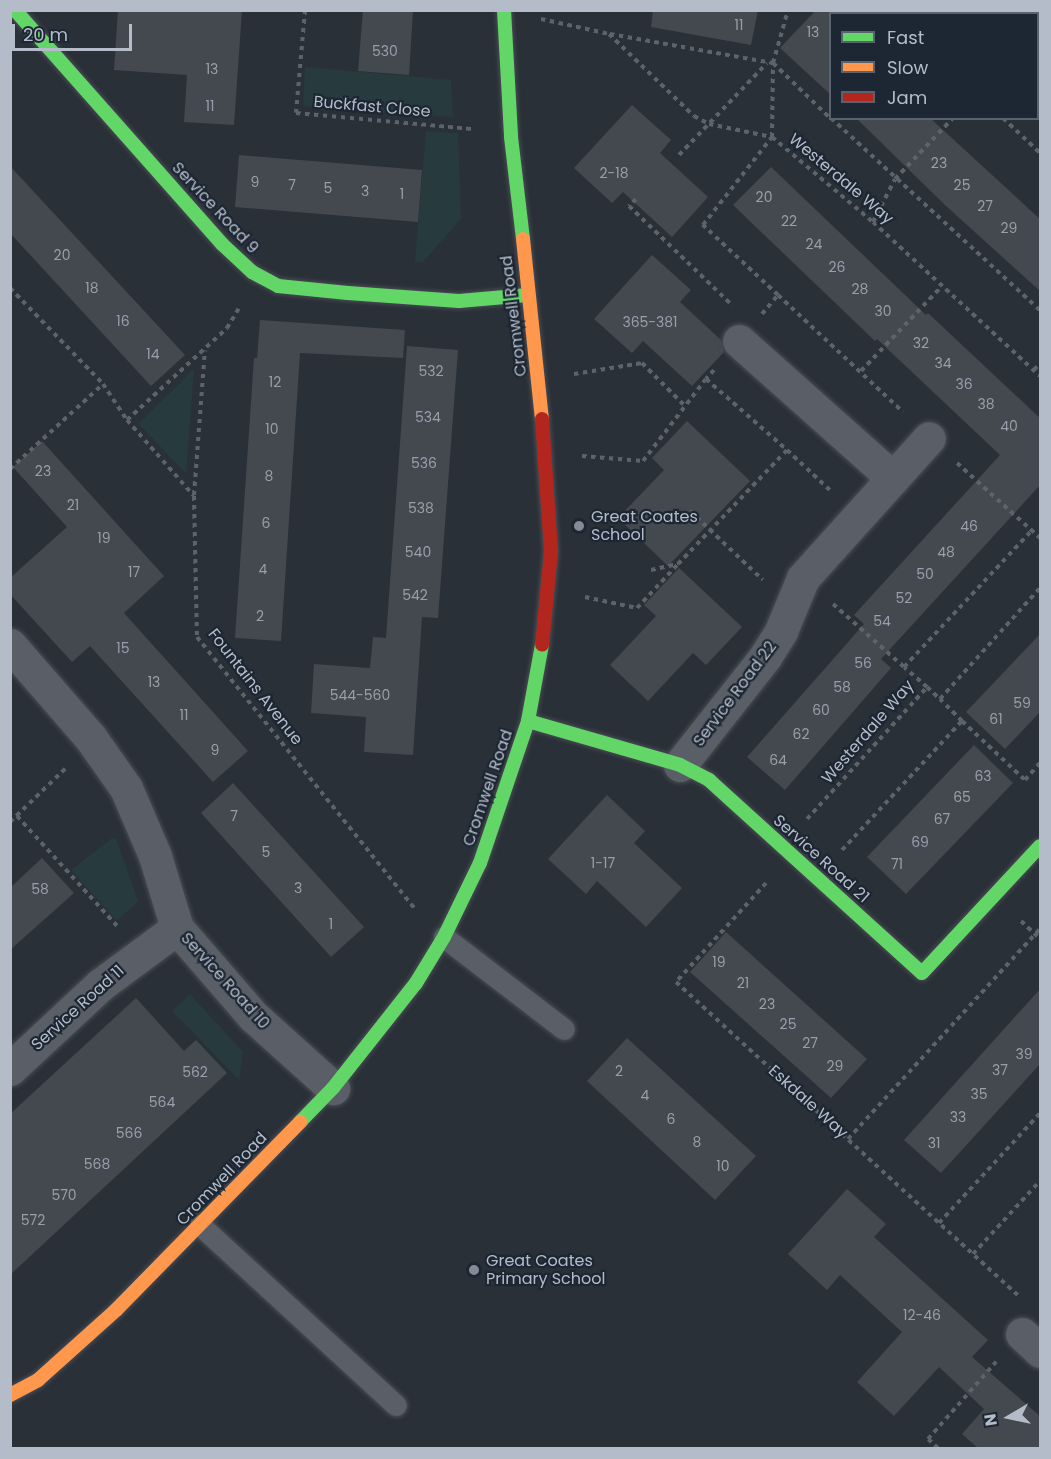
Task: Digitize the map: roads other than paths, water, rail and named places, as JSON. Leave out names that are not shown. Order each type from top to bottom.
[{"type":"street","name":"Service Road 9","points":[[15,10],[222,244],[252,272],[278,286],[459,301],[528,294]]},
{"type":"street","name":"Cromwell Road","points":[[10,1395],[38,1380],[117,1310],[333,1088],[416,983],[444,936],[480,863],[528,721],[543,641],[551,552],[539,380],[511,137],[504,15]]},
{"type":"street","points":[[739,341],[893,478]]},
{"type":"street","name":"Service Road 22","points":[[680,765],[732,696],[765,657],[798,593],[858,517],[929,438]]},
{"type":"street","name":"Service Road 10","points":[[10,645],[90,736],[126,788],[155,856],[177,928],[253,1016],[333,1088]]},
{"type":"street","name":"Service Road 21","points":[[528,721],[680,765],[709,780],[922,973],[1041,846]]},
{"type":"street","name":"Service Road 11","points":[[10,1069],[100,985],[177,928]]},
{"type":"lane","points":[[444,936],[564,1029]]},
{"type":"lane","points":[[200,1226],[396,1405]]},
{"type":"place","name":"Great Coates School","points":[[579,526]]},
{"type":"place","name":"Great Coates Primary School","points":[[474,1270]]}]
